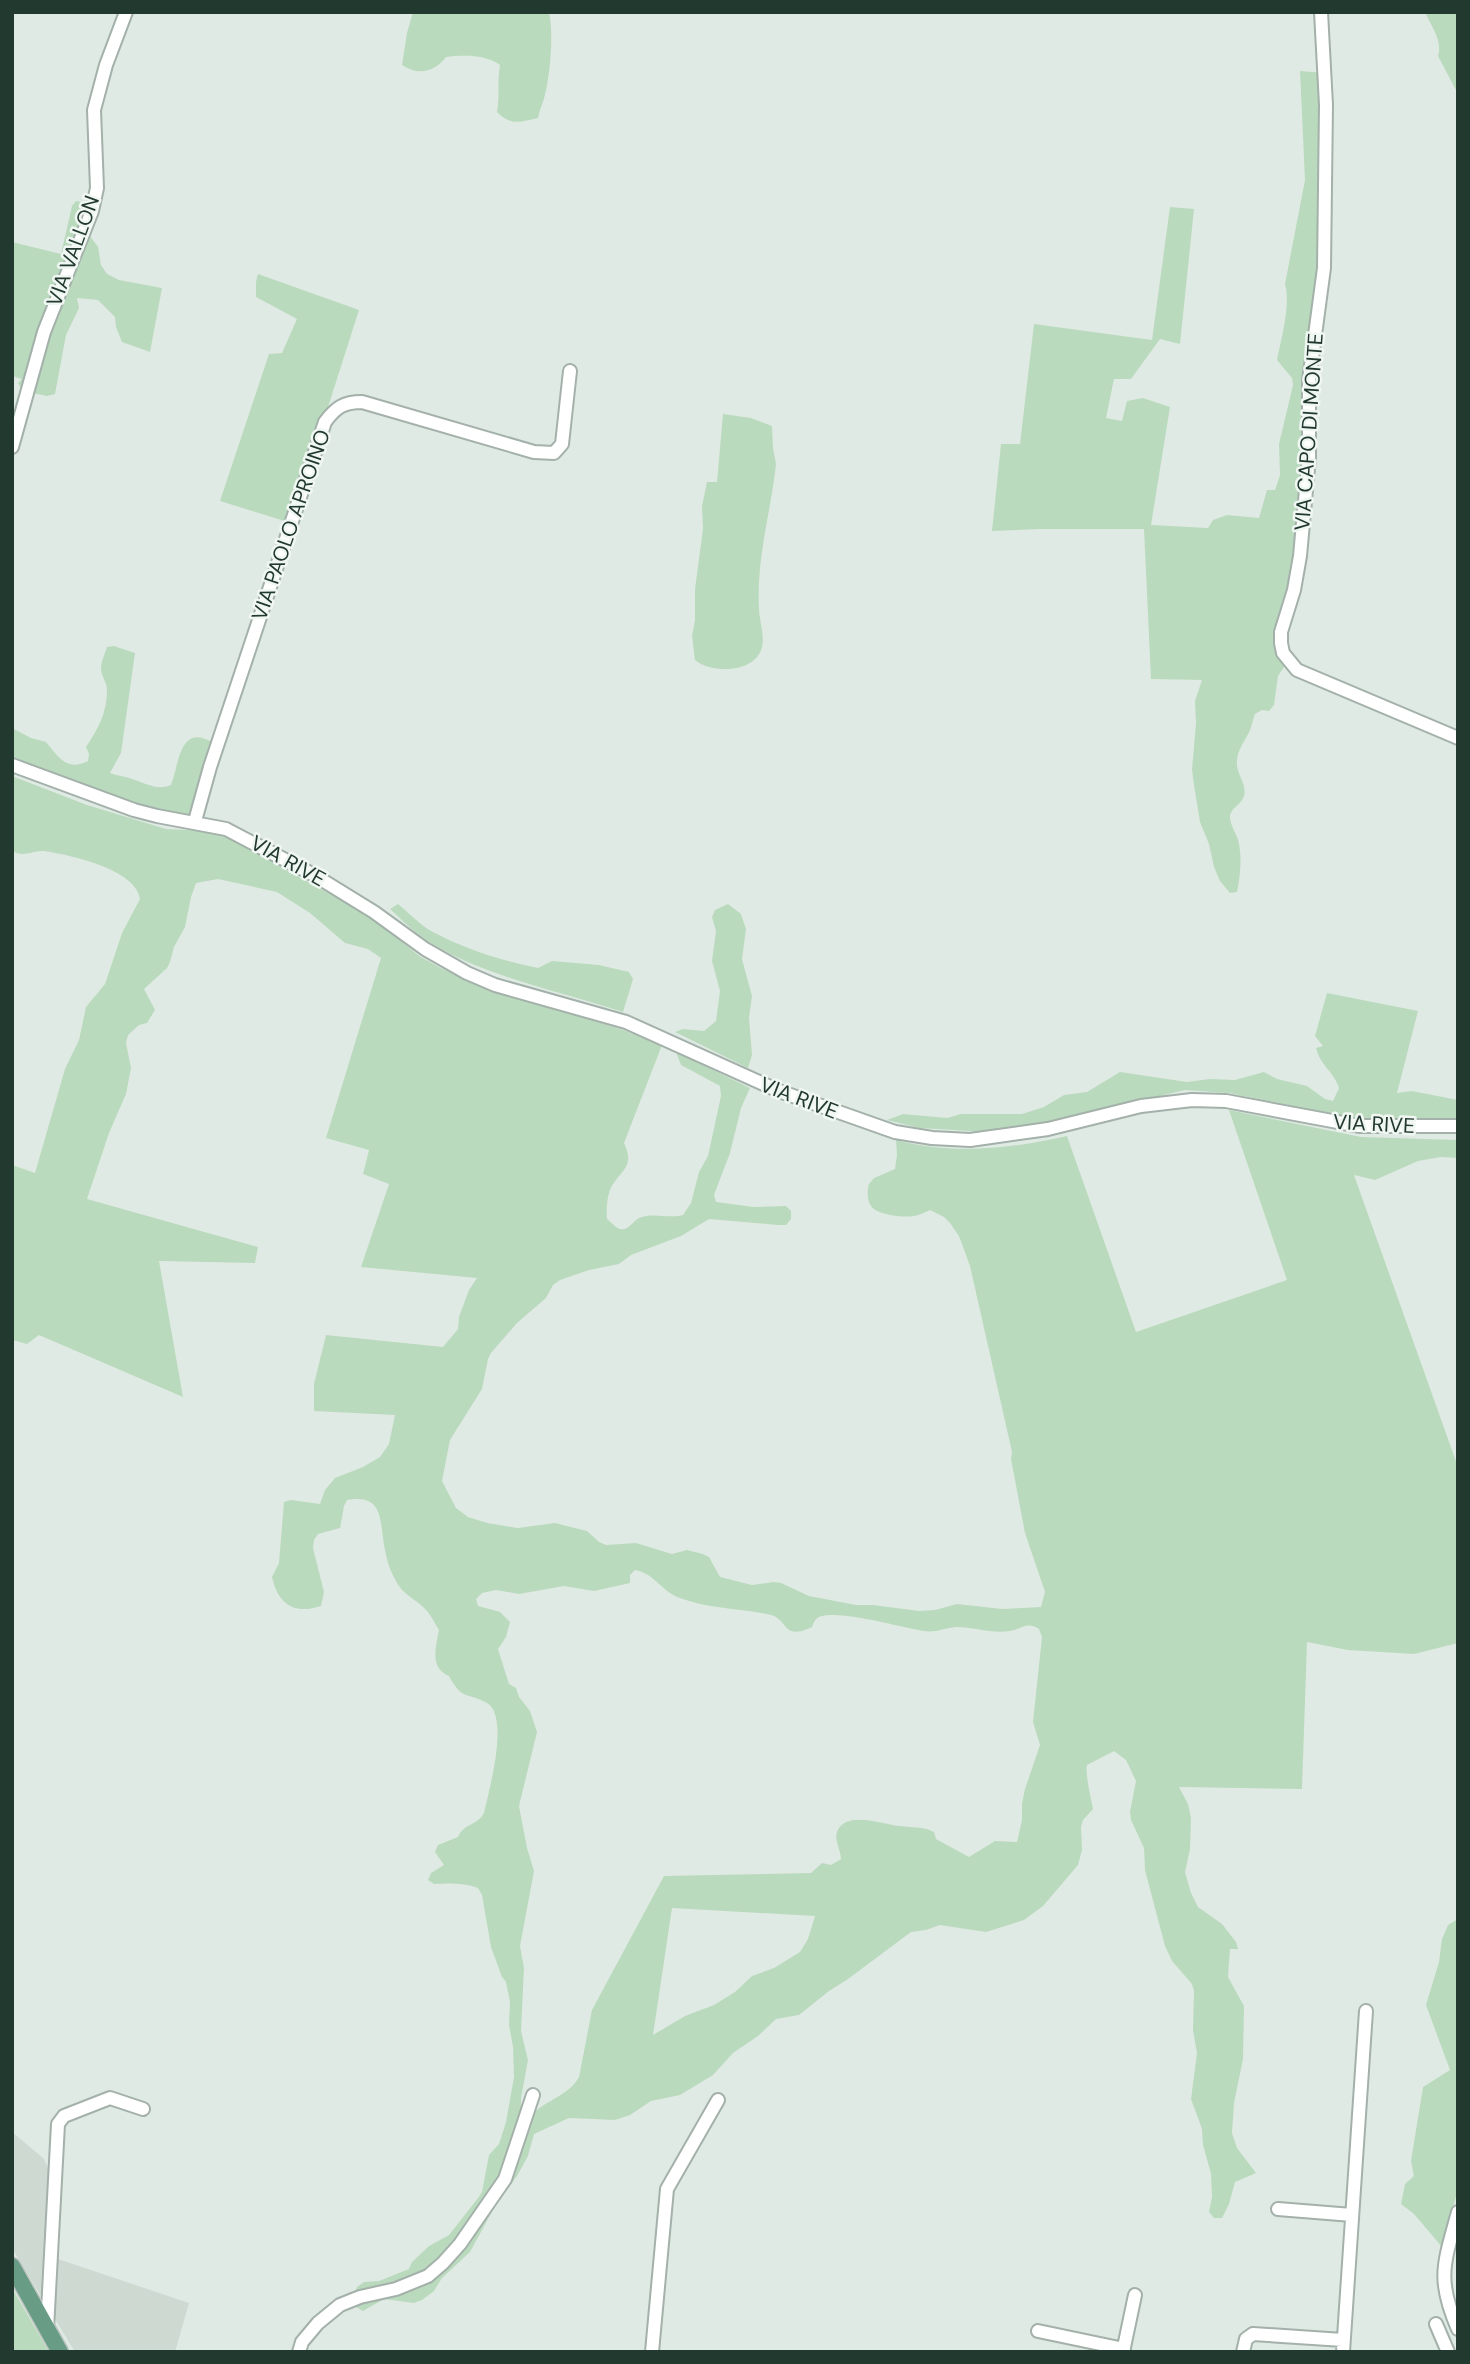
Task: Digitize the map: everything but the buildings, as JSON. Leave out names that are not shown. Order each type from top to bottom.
[{"type":"main road","points":[[12,2266],[60,2352]]},
{"type":"street","name":"VIA VALLON","points":[[12,447],[44,332],[92,211],[97,188],[94,110],[106,65],[126,12]]},
{"type":"street","name":"VIA CAPO DI MONTE","points":[[1321,12],[1326,105],[1324,268],[1309,380],[1309,457],[1300,556],[1294,590],[1281,632],[1283,653],[1297,670],[1458,738]]},
{"type":"street","name":"VIA PAOLO APROINO","points":[[193,821],[325,422],[334,409],[346,402],[362,402],[534,452],[554,453],[562,444],[570,371]]},
{"type":"street","name":"VIA RIVE","points":[[12,765],[134,810],[226,828],[314,875],[374,912],[425,949],[467,973],[495,985],[626,1022],[779,1091],[895,1132],[970,1140],[1048,1129],[1149,1105],[1201,1100],[1264,1108],[1321,1121],[1359,1126],[1458,1126]]},
{"type":"street","points":[[1244,2345],[1253,2334],[1343,2346],[1366,2011]]},
{"type":"street","points":[[299,2352],[302,2342],[318,2323],[340,2305],[360,2297],[396,2289],[428,2276],[443,2263],[460,2244],[505,2179],[533,2095]]},
{"type":"street","points":[[47,2329],[58,2124],[64,2116],[110,2098],[143,2109]]},
{"type":"street","points":[[652,2352],[667,2189],[718,2099]]},
{"type":"street","points":[[1278,2210],[1352,2215]]},
{"type":"street","points":[[1458,2213],[1447,2251],[1443,2285],[1458,2329]]},
{"type":"street","points":[[1038,2331],[1123,2350],[1135,2295]]},
{"type":"street","points":[[1436,2324],[1448,2352]]},
{"type":"shaded area","points":[[12,2132],[43,2158],[57,2185],[58,2259],[189,2303],[175,2352],[75,2352],[12,2248]]},
{"type":"green space","points":[[413,12],[549,12],[549,70],[538,118],[511,121],[497,112],[500,65],[494,61],[481,57],[446,57],[437,66],[426,71],[414,71],[402,65]]},
{"type":"green space","points":[[1425,12],[1458,12],[1458,94],[1438,56],[1438,39]]},
{"type":"green space","points":[[1300,71],[1325,73],[1325,145],[1308,470],[1283,625],[1286,664],[1278,676],[1274,705],[1269,711],[1262,710],[1255,714],[1237,760],[1245,792],[1230,818],[1238,841],[1240,868],[1237,892],[1230,893],[1220,881],[1214,867],[1200,822],[1192,770],[1195,701],[1202,680],[1151,679],[1144,529],[992,531],[1001,444],[1020,444],[1034,324],[1152,340],[1170,207],[1194,209],[1180,344],[1160,339],[1131,379],[1114,379],[1106,418],[1122,421],[1127,401],[1143,398],[1170,407],[1151,525],[1208,528],[1213,520],[1227,515],[1259,518],[1267,490],[1275,490],[1280,475],[1279,444],[1293,385],[1292,378],[1277,360],[1286,311],[1285,284],[1305,180]]},
{"type":"green space","points":[[76,201],[88,203],[92,215],[90,236],[98,247],[101,265],[107,274],[119,280],[162,288],[150,352],[122,342],[115,317],[98,300],[77,298],[79,308],[66,335],[55,394],[47,396],[23,391],[18,383],[22,379],[12,376],[12,242],[61,254],[72,206]]},
{"type":"green space","points":[[258,274],[359,310],[291,523],[220,501],[269,354],[282,353],[297,319],[256,297]]},
{"type":"green space","points":[[723,414],[751,418],[772,426],[776,464],[760,572],[759,608],[763,634],[761,650],[757,658],[750,663],[731,669],[711,668],[695,660],[692,636],[703,529],[702,506],[707,482],[717,482]]},
{"type":"green space","points":[[114,646],[135,653],[121,753],[110,773],[156,787],[166,787],[171,785],[182,749],[187,742],[193,738],[201,738],[212,742],[195,815],[125,800],[12,758],[12,728],[46,742],[68,764],[88,761],[86,747],[101,720],[107,698],[107,687],[101,672],[102,663],[107,647]]},
{"type":"green space","points":[[12,776],[87,805],[166,829],[210,831],[225,836],[357,909],[379,923],[419,956],[468,981],[662,1045],[624,1143],[627,1164],[608,1197],[607,1219],[620,1229],[625,1229],[645,1216],[683,1215],[691,1203],[699,1172],[708,1156],[721,1096],[720,1086],[681,1065],[676,1052],[750,1088],[741,1108],[730,1153],[714,1195],[716,1202],[754,1207],[786,1206],[791,1211],[791,1219],[786,1225],[778,1225],[709,1219],[681,1236],[631,1255],[619,1264],[589,1270],[553,1285],[546,1298],[517,1323],[491,1353],[482,1389],[450,1440],[442,1481],[456,1508],[468,1517],[518,1528],[555,1523],[587,1531],[606,1545],[636,1543],[672,1554],[687,1550],[709,1557],[720,1577],[752,1585],[781,1583],[809,1596],[856,1605],[919,1611],[957,1604],[1002,1609],[1041,1607],[1045,1592],[1025,1533],[1012,1452],[970,1266],[959,1236],[944,1217],[930,1210],[904,1217],[879,1212],[869,1201],[869,1184],[874,1178],[895,1169],[896,1140],[960,1149],[1003,1147],[1067,1136],[1136,1332],[1287,1280],[1229,1110],[1361,1137],[1458,1140],[1458,1158],[1441,1157],[1418,1161],[1375,1180],[1354,1175],[1458,1467],[1458,1643],[1414,1654],[1348,1650],[1307,1642],[1302,1789],[1179,1787],[1188,1804],[1191,1818],[1190,1849],[1185,1872],[1191,1893],[1198,1907],[1222,1924],[1236,1942],[1238,1949],[1230,1949],[1228,1977],[1244,2006],[1243,2059],[1234,2103],[1232,2133],[1237,2148],[1256,2173],[1235,2182],[1222,2218],[1214,2218],[1209,2212],[1212,2197],[1211,2174],[1203,2145],[1202,2129],[1191,2099],[1197,2053],[1193,2030],[1194,1991],[1192,1984],[1172,1961],[1165,1946],[1145,1870],[1144,1848],[1131,1820],[1136,1781],[1126,1760],[1114,1751],[1087,1765],[1093,1809],[1083,1820],[1081,1827],[1082,1850],[1078,1865],[1043,1906],[1024,1920],[986,1932],[940,1925],[911,1932],[799,2015],[776,2019],[758,2036],[733,2053],[713,2075],[680,2095],[651,2101],[630,2115],[615,2120],[569,2118],[534,2134],[528,2156],[495,2206],[470,2252],[442,2278],[434,2291],[414,2303],[384,2299],[363,2311],[356,2307],[352,2301],[357,2287],[364,2282],[379,2281],[409,2269],[412,2262],[429,2246],[449,2235],[482,2192],[489,2155],[499,2144],[506,2122],[514,2077],[509,2025],[510,2002],[506,1982],[491,1947],[482,1895],[478,1888],[473,1886],[434,1884],[428,1880],[431,1873],[444,1865],[435,1852],[438,1845],[458,1837],[484,1813],[496,1755],[497,1723],[494,1711],[487,1703],[462,1693],[439,1668],[435,1656],[439,1630],[425,1609],[396,1582],[387,1560],[381,1521],[375,1506],[369,1501],[347,1500],[340,1528],[318,1534],[314,1540],[313,1548],[324,1592],[321,1606],[303,1609],[289,1605],[278,1594],[272,1577],[279,1563],[284,1502],[291,1500],[320,1504],[325,1490],[335,1478],[380,1457],[389,1444],[395,1415],[314,1411],[314,1384],[326,1335],[443,1347],[458,1329],[459,1317],[469,1290],[477,1278],[361,1267],[389,1184],[363,1174],[369,1150],[326,1138],[381,958],[368,949],[345,943],[310,913],[277,892],[218,879],[196,883],[185,927],[174,947],[170,962],[144,989],[155,1010],[147,1023],[139,1025],[128,1035],[126,1043],[131,1068],[126,1094],[109,1133],[87,1199],[258,1247],[255,1263],[159,1261],[183,1397],[39,1335],[27,1344],[12,1340],[12,1165],[35,1173],[65,1069],[79,1040],[86,1007],[105,984],[122,933],[140,899],[136,888],[127,879],[100,865],[44,851],[21,854],[12,851]],"holes":[[[635,1570],[648,1575],[668,1592],[680,1598],[771,1615],[795,1632],[812,1627],[820,1617],[832,1615],[858,1617],[928,1631],[956,1627],[1003,1632],[1035,1627],[1039,1629],[1042,1637],[1033,1722],[1040,1745],[1025,1789],[1017,1842],[995,1841],[969,1857],[936,1839],[934,1832],[927,1829],[856,1820],[841,1825],[837,1832],[841,1859],[831,1865],[822,1863],[811,1873],[664,1876],[592,2010],[579,2077],[564,2093],[532,2114],[521,2112],[528,2060],[521,2031],[524,1968],[520,1946],[534,1871],[519,1806],[537,1732],[530,1711],[519,1697],[516,1688],[509,1684],[498,1649],[506,1637],[510,1622],[500,1612],[478,1606],[476,1599],[482,1593],[496,1590],[519,1594],[564,1586],[594,1591],[630,1583],[630,1575]],[[672,1908],[815,1916],[808,1939],[800,1952],[774,1968],[752,1976],[735,1992],[714,2005],[685,2016],[653,2035]]]},
{"type":"green space","points":[[398,904],[433,932],[497,958],[538,968],[552,961],[599,965],[629,972],[633,979],[623,1012],[525,983],[453,955],[420,936],[390,909]]},
{"type":"green space","points":[[728,904],[741,914],[746,929],[742,959],[752,996],[749,1018],[752,1055],[748,1068],[675,1032],[683,1029],[704,1031],[716,1021],[720,991],[712,961],[716,931],[712,917],[715,910]]},
{"type":"green space","points":[[1327,993],[1418,1011],[1397,1093],[1412,1091],[1458,1100],[1458,1122],[1363,1120],[1229,1093],[1185,1090],[1039,1125],[987,1132],[919,1128],[887,1120],[903,1114],[947,1118],[961,1114],[1022,1114],[1044,1107],[1064,1095],[1087,1092],[1120,1072],[1187,1082],[1235,1080],[1264,1072],[1277,1079],[1307,1086],[1325,1099],[1333,1101],[1339,1088],[1318,1054],[1316,1048],[1323,1046],[1315,1036]]},
{"type":"green space","points":[[1458,1919],[1458,2189],[1442,2247],[1414,2214],[1401,2204],[1405,2184],[1414,2176],[1411,2161],[1423,2087],[1450,2070],[1426,2005],[1439,1962],[1442,1939],[1448,1925]]},
{"type":"green space","points":[[12,2288],[49,2352],[12,2352]]}]
